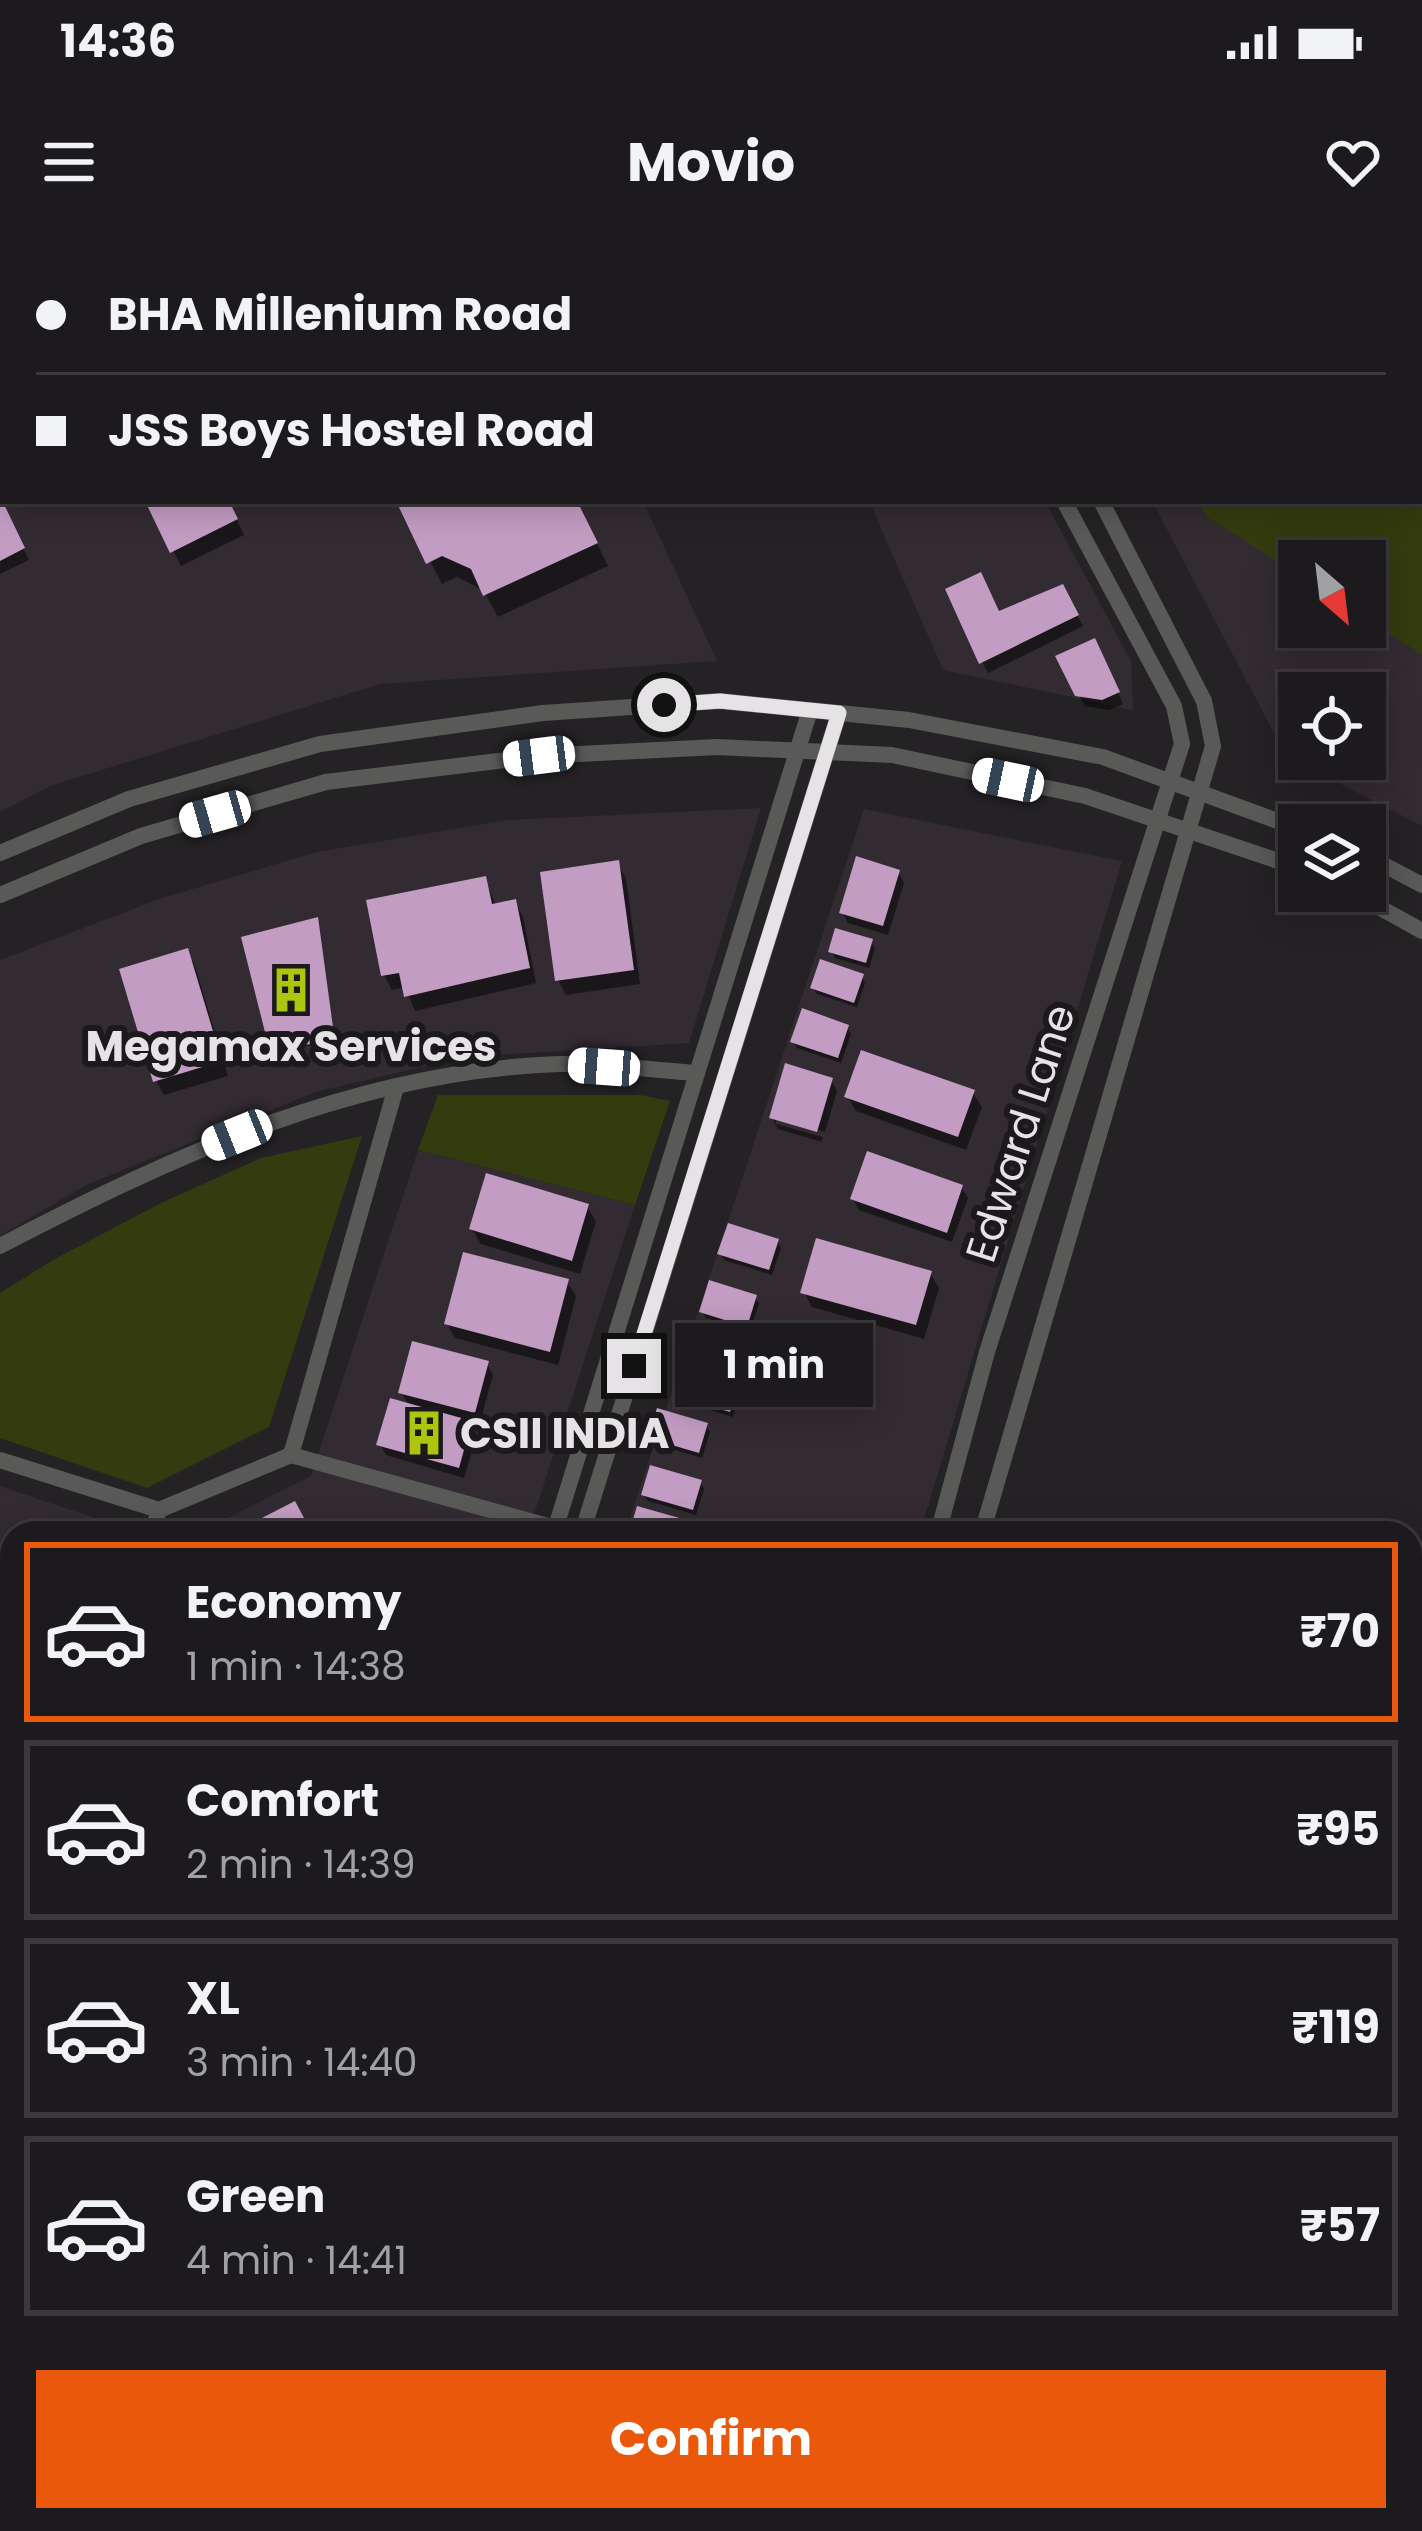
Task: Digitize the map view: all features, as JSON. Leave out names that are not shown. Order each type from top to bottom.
[{"type":"street","name":"Edward Lane","points":[[941,1521],[987,1352],[1182,744],[1174,706],[1066,504]]},
{"type":"street","name":"Edward Lane","points":[[985,1521],[1213,746],[1204,701],[1103,504]]},
{"type":"street","points":[[0,853],[129,799],[320,744],[543,713],[720,701],[909,720],[1103,757],[1278,821]]},
{"type":"street","points":[[558,1521],[810,710]]},
{"type":"street","points":[[586,1521],[839,713]]},
{"type":"street","points":[[0,895],[141,836],[326,782],[539,756],[716,747],[892,755],[1085,796],[1278,861]]},
{"type":"street","points":[[1386,865],[1422,885]]},
{"type":"street","points":[[1386,911],[1422,931]]},
{"type":"street","points":[[0,1246],[136,1176],[271,1121],[396,1087],[560,1064],[697,1073]]},
{"type":"street","points":[[291,1455],[396,1087]]},
{"type":"street","points":[[673,1151],[700,1158]]},
{"type":"street","points":[[0,1460],[159,1510],[291,1455],[520,1521]]},
{"type":"street","points":[[156,1521],[159,1510]]},
{"type":"shaded area","points":[[0,504],[644,504],[717,661],[380,684],[50,786],[0,812]]},
{"type":"shaded area","points":[[870,504],[1047,504],[1131,661],[1133,710],[943,670]]},
{"type":"shaded area","points":[[1154,504],[1422,504],[1422,826],[1333,780],[1386,780],[1386,672],[1278,672],[1278,741]]},
{"type":"shaded area","points":[[761,808],[689,1043],[463,1057],[316,1092],[86,1185],[0,1236],[0,960],[159,899],[317,852],[507,820]]},
{"type":"shaded area","points":[[864,809],[1122,861],[924,1521],[629,1521]]},
{"type":"shaded area","points":[[418,1150],[635,1205],[532,1521],[222,1521],[311,1476]]},
{"type":"shaded area","points":[[0,1486],[104,1521],[0,1521]]},
{"type":"green space","points":[[1200,504],[1422,504],[1422,655],[1386,632],[1386,540],[1278,540],[1278,562],[1206,516]]},
{"type":"green space","points":[[438,1095],[640,1095],[670,1101],[635,1205],[418,1150]]},
{"type":"green space","points":[[362,1136],[269,1427],[147,1488],[0,1438],[0,1293],[161,1203],[261,1158]]},
{"type":"building","points":[[0,504],[4,504],[25,548],[0,561]]},
{"type":"building","points":[[146,504],[230,504],[238,519],[170,553]]},
{"type":"building","points":[[397,504],[578,504],[598,543],[483,596],[471,569],[442,556],[426,564]]},
{"type":"building","points":[[981,572],[999,611],[1063,584],[1079,615],[979,664],[945,589]]},
{"type":"building","points":[[1095,638],[1120,692],[1102,700],[1075,696],[1055,656]]},
{"type":"building","points":[[856,856],[900,870],[883,926],[839,913]]},
{"type":"building","points":[[619,860],[634,970],[555,981],[540,872]]},
{"type":"building","points":[[486,876],[492,904],[516,899],[530,968],[404,997],[399,973],[381,976],[366,900]]},
{"type":"building","name":"Megamax Services","points":[[318,917],[335,1042],[269,1048],[241,937]]},
{"type":"building","points":[[835,928],[873,939],[866,963],[828,952]]},
{"type":"building","points":[[188,948],[222,1061],[153,1082],[119,969]]},
{"type":"building","points":[[820,959],[864,974],[854,1003],[810,988]]},
{"type":"building","points":[[802,1008],[849,1025],[838,1058],[790,1042]]},
{"type":"building","points":[[861,1050],[975,1090],[958,1137],[844,1097]]},
{"type":"building","points":[[785,1063],[833,1078],[817,1132],[769,1118]]},
{"type":"building","points":[[867,1151],[963,1185],[947,1233],[850,1199]]},
{"type":"building","points":[[486,1173],[589,1204],[572,1261],[469,1229]]},
{"type":"building","points":[[728,1223],[779,1239],[769,1270],[717,1254]]},
{"type":"building","points":[[816,1238],[932,1271],[916,1325],[800,1293]]},
{"type":"building","points":[[463,1252],[569,1279],[550,1352],[444,1324]]},
{"type":"building","points":[[709,1280],[757,1295],[747,1327],[699,1312]]},
{"type":"building","points":[[412,1341],[489,1361],[475,1413],[398,1393]]},
{"type":"building","points":[[695,1367],[739,1380],[730,1412],[686,1399]]},
{"type":"building","name":"CSII INDIA","points":[[390,1398],[472,1421],[459,1468],[376,1445]]},
{"type":"building","points":[[657,1408],[708,1423],[699,1453],[648,1438]]},
{"type":"building","points":[[650,1465],[702,1480],[693,1510],[641,1495]]},
{"type":"building","points":[[295,1501],[306,1521],[256,1521]]},
{"type":"building","points":[[637,1506],[683,1519],[682,1521],[633,1521]]},
{"type":"place","name":"Megamax Services","points":[[291,990]]},
{"type":"place","name":"CSII INDIA","points":[[424,1433]]},
{"type":"route","points":[[634,1366],[839,713],[720,701],[664,705]]}]
